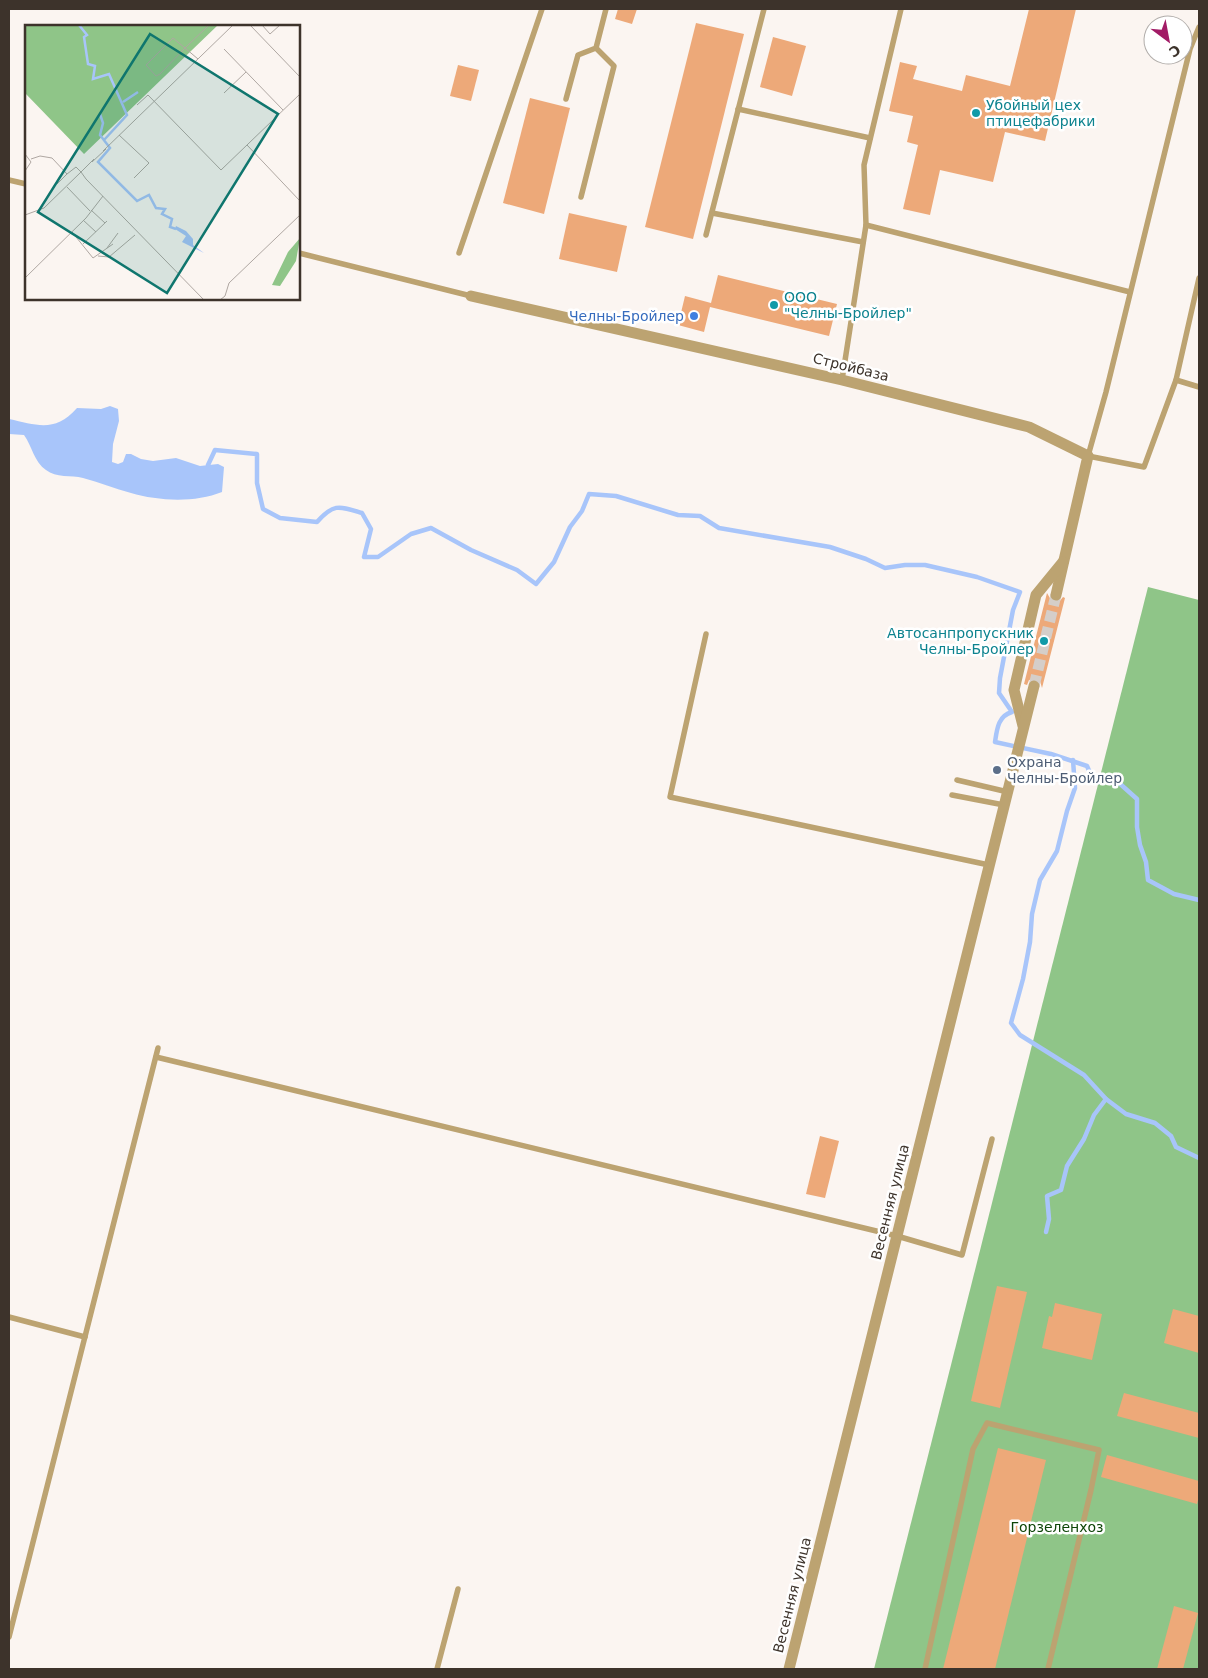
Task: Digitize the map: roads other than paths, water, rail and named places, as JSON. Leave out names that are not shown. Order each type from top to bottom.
[{"type":"street","name":"Стройбаза","points":[[471,296],[842,380],[1029,427],[1088,456]]},
{"type":"street","points":[[1057,591],[1088,456]]},
{"type":"street","points":[[1024,727],[1014,690],[1036,595],[1064,561]]},
{"type":"street","name":"Весенняя улица","points":[[789,1669],[1034,686]]},
{"type":"lane","points":[[459,253],[542,9]]},
{"type":"lane","points":[[596,48],[606,9]]},
{"type":"lane","points":[[706,235],[764,9]]},
{"type":"lane","points":[[842,380],[866,225],[864,165],[901,9]]},
{"type":"lane","points":[[1199,28],[1190,49],[1106,392],[1088,456],[1144,467],[1176,380],[1199,278]]},
{"type":"lane","points":[[566,99],[578,55],[596,48]]},
{"type":"lane","points":[[581,197],[614,66],[596,48]]},
{"type":"lane","points":[[738,109],[870,138]]},
{"type":"lane","points":[[9,180],[25,184]]},
{"type":"lane","points":[[712,213],[863,242]]},
{"type":"lane","points":[[866,225],[1130,292]]},
{"type":"lane","points":[[300,252],[471,296]]},
{"type":"lane","points":[[1176,380],[1199,386]]},
{"type":"lane","points":[[706,634],[670,797],[990,865]]},
{"type":"lane","points":[[956,780],[1008,792]]},
{"type":"lane","points":[[952,795],[1004,806]]},
{"type":"lane","points":[[9,1637],[158,1048]]},
{"type":"lane","points":[[156,1058],[897,1236],[962,1255],[992,1139]]},
{"type":"lane","points":[[9,1317],[85,1336]]},
{"type":"lane","points":[[925,1669],[972,1449],[987,1423],[1099,1450],[1048,1669]]},
{"type":"lane","points":[[438,1669],[458,1588]]},
{"type":"water","points":[[110,406],[118,409],[119,421],[113,444],[112,462],[118,464],[123,462],[126,454],[131,454],[141,459],[153,461],[176,458],[200,466],[218,464],[224,467],[222,492],[200,498],[177,500],[153,498],[83,478],[50,473],[39,463],[24,435],[9,434],[9,419],[37,425],[53,424],[69,416],[77,408],[101,409]]},
{"type":"waterway","points":[[208,465],[215,450],[257,454],[257,483],[263,509],[280,518],[317,522],[328,512],[337,508],[362,513],[371,529],[364,557],[378,557],[411,534],[431,528],[471,550],[517,570],[536,584],[554,562],[570,527],[582,511],[589,494],[616,496],[678,515],[700,516],[719,528],[830,547],[866,559],[885,568],[925,565],[977,577],[1020,592],[1013,610],[1000,678],[999,693],[1012,712],[1001,720],[995,742],[1051,754],[1087,766],[1094,782],[1118,782],[1137,799],[1137,827],[1140,845],[1146,862],[1148,880],[1174,894],[1199,900]]},
{"type":"waterway","points":[[1073,760],[1075,788],[1057,851],[1040,880],[1032,914],[1030,942],[1023,979],[1011,1023],[1020,1035],[1084,1075],[1106,1099],[1126,1114],[1155,1123],[1171,1136],[1176,1147],[1199,1158]]},
{"type":"waterway","points":[[1046,1232],[1049,1219],[1047,1196],[1061,1190],[1067,1166],[1084,1139],[1094,1115],[1106,1099]]},
{"type":"tunnel","points":[[1034,686],[1056,595]]},
{"type":"place","name":"Убойный цех птицефабрики","points":[[976,113]]},
{"type":"place","name":"ООО \"Челны-Бройлер\"","points":[[774,305]]},
{"type":"place","name":"Челны-Бройлер","points":[[694,316]]},
{"type":"place","name":"Автосанпропускник Челны-Бройлер","points":[[1044,641]]},
{"type":"place","name":"Охрана Челны-Бройлер","points":[[997,770]]},
{"type":"park label","name":"Горзеленхоз","points":[[1057,1527]]}]
